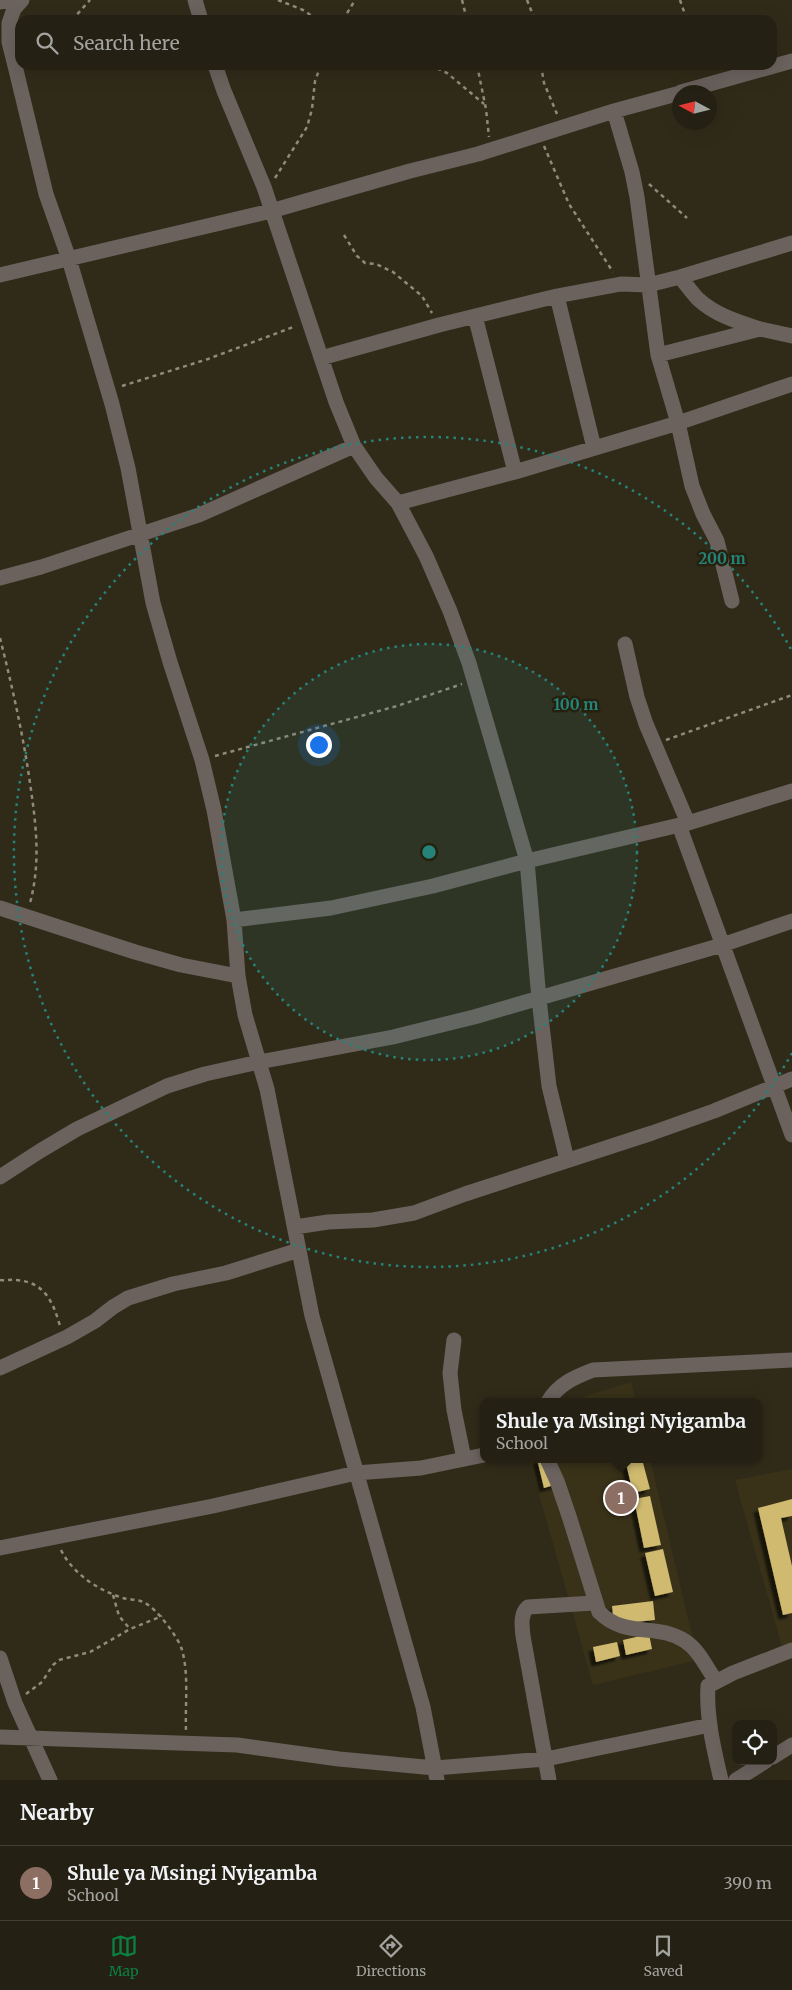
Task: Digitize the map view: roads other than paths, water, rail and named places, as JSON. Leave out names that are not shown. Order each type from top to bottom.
[{"type":"street","points":[[0,2],[7,0]]},
{"type":"street","points":[[15,63],[10,42],[11,15],[22,0]]},
{"type":"street","points":[[194,0],[199,15]]},
{"type":"street","points":[[777,65],[792,61]]},
{"type":"street","points":[[17,70],[46,194],[69,258],[108,390],[128,468],[153,603],[202,760],[214,810],[234,920],[238,976],[245,1015],[259,1062],[276,1134],[312,1316],[422,1707],[436,1774]]},
{"type":"street","points":[[218,70],[224,91],[266,195],[336,402],[354,446],[376,478],[398,503],[426,556],[450,611],[474,680],[527,861],[549,1086],[567,1160]]},
{"type":"street","points":[[708,85],[760,70]]},
{"type":"street","points":[[0,275],[270,210],[490,150],[614,111],[672,95]]},
{"type":"street","points":[[614,111],[632,172],[643,234],[658,355],[678,423],[692,486],[716,541],[732,601]]},
{"type":"street","points":[[321,358],[439,325],[557,296],[621,284],[648,285],[792,243]]},
{"type":"street","points":[[680,277],[698,299],[712,310],[760,330],[792,336]]},
{"type":"street","points":[[557,296],[594,448]]},
{"type":"street","points":[[476,316],[515,472]]},
{"type":"street","points":[[658,355],[760,330]]},
{"type":"street","points":[[398,503],[515,472],[678,423],[792,384]]},
{"type":"street","points":[[0,578],[41,567],[199,515],[354,446]]},
{"type":"street","points":[[625,644],[637,697],[646,724],[656,744],[684,824],[722,945],[792,1135]]},
{"type":"street","points":[[234,920],[331,908],[434,886],[527,861],[684,824],[792,791]]},
{"type":"street","points":[[0,908],[172,963],[238,976]]},
{"type":"street","points":[[0,1177],[77,1129],[167,1086],[205,1074],[259,1062],[394,1037],[539,999],[722,945],[792,921]]},
{"type":"street","points":[[295,1227],[328,1222],[373,1220],[414,1213],[465,1194],[714,1111],[792,1079]]},
{"type":"street","points":[[0,1368],[63,1339],[95,1321],[128,1298],[173,1284],[226,1273],[299,1250]]},
{"type":"street","points":[[454,1340],[450,1374],[454,1410],[464,1459]]},
{"type":"street","points":[[550,1398],[567,1381],[593,1370],[792,1360]]},
{"type":"street","points":[[0,1548],[138,1521],[356,1474],[421,1468],[480,1456]]},
{"type":"street","points":[[549,1463],[569,1516],[594,1603],[599,1612],[604,1617],[631,1630],[660,1631],[686,1642],[696,1651],[718,1680]]},
{"type":"street","points":[[549,1780],[522,1636],[524,1611],[528,1607],[594,1603]]},
{"type":"street","points":[[721,1780],[710,1725],[707,1702],[708,1686],[718,1680],[792,1650]]},
{"type":"street","points":[[0,1658],[15,1703],[50,1780]]},
{"type":"street","points":[[0,1737],[237,1745],[436,1774],[546,1759],[710,1725]]},
{"type":"street","points":[[777,1754],[792,1745]]},
{"type":"street","points":[[736,1780],[760,1765]]},
{"type":"place","name":"Shule ya Msingi Nyigamba","points":[[621,1498]]}]
